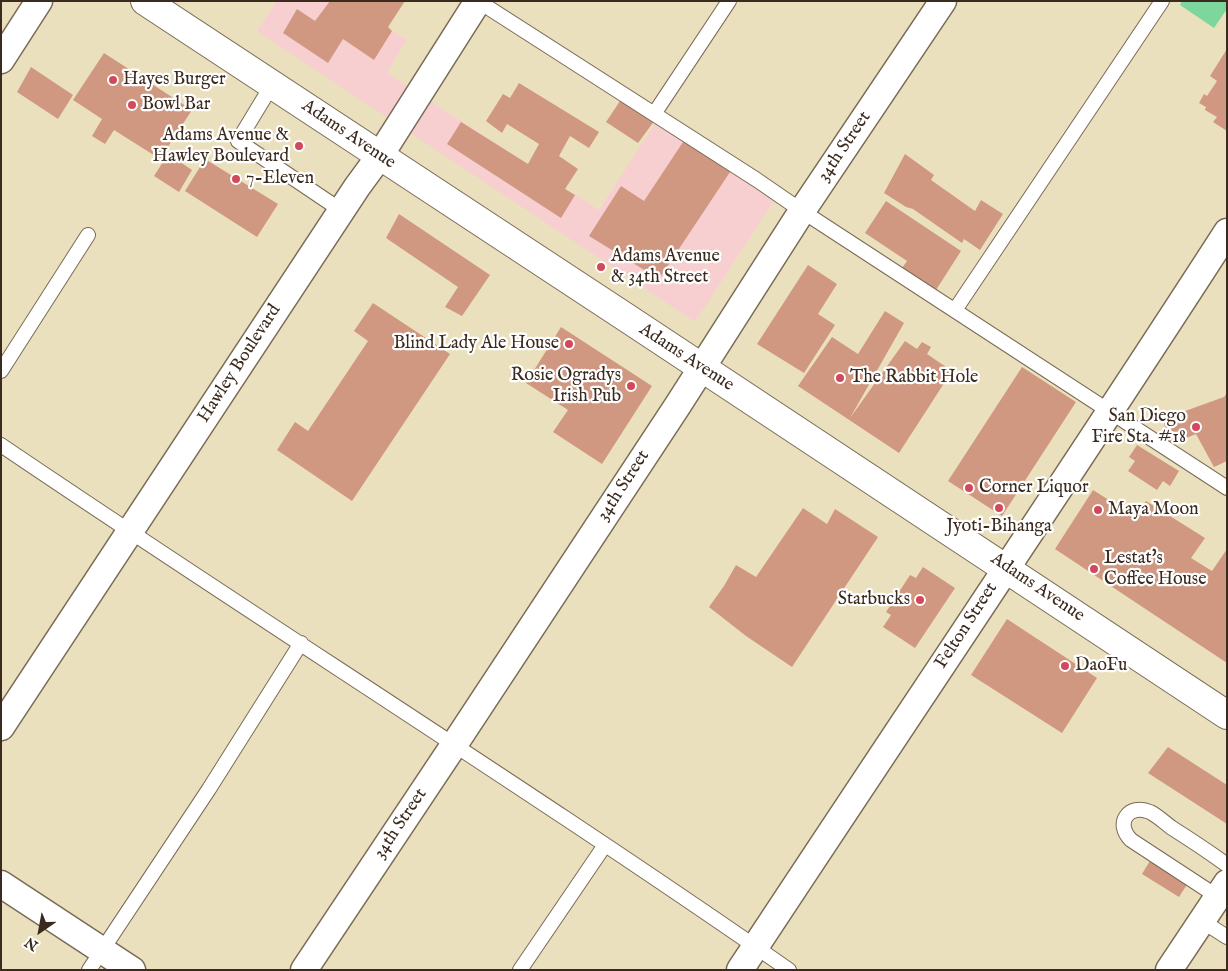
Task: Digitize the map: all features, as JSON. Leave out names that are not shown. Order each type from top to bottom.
[{"type":"main road","name":"Adams Avenue","points":[[145,1],[1227,715]]},
{"type":"street","points":[[1,60],[39,1]]},
{"type":"street","name":"Hawley Boulevard","points":[[1,727],[379,157],[478,1]]},
{"type":"street","name":"34th Street","points":[[304,970],[454,745],[802,211],[943,1]]},
{"type":"street","name":"Felton Street","points":[[740,970],[1111,412],[1227,232]]},
{"type":"street","points":[[1,884],[95,960],[132,970]]},
{"type":"street","points":[[1169,970],[1222,890]]},
{"type":"lane","points":[[478,1],[758,180],[802,211],[1227,488]]},
{"type":"lane","points":[[654,114],[729,1]]},
{"type":"lane","points":[[955,310],[1162,1]]},
{"type":"lane","points":[[272,85],[238,141],[342,211]]},
{"type":"lane","points":[[1,371],[88,236]]},
{"type":"lane","points":[[1,444],[130,532],[605,845],[789,970]]},
{"type":"lane","points":[[95,960],[209,789],[301,643]]},
{"type":"lane","points":[[1222,890],[1131,840],[1125,833],[1124,821],[1128,813],[1133,811],[1150,812],[1227,864]]},
{"type":"lane","points":[[520,970],[605,845]]},
{"type":"lane","points":[[1202,921],[1227,937]]},
{"type":"shaded area","points":[[277,1],[345,1],[407,40],[387,73],[599,210],[658,119],[777,196],[695,322],[257,31]]},
{"type":"green space","points":[[1182,1],[1227,1],[1227,9],[1214,28],[1180,5]]},
{"type":"building","points":[[330,1],[405,1],[388,27],[392,31],[374,60],[343,39],[328,63],[283,33],[297,9],[315,21]]},
{"type":"building","points":[[1227,49],[1227,131],[1213,122],[1217,117],[1205,110],[1206,107],[1199,103],[1204,94],[1207,96],[1217,81],[1210,76]]},
{"type":"building","name":"Bowl Bar","points":[[104,53],[192,110],[160,159],[114,130],[105,144],[92,136],[102,119],[73,100]]},
{"type":"building","points":[[31,67],[73,95],[58,119],[17,92]]},
{"type":"building","points":[[519,83],[599,132],[589,148],[570,136],[559,156],[578,169],[565,189],[575,195],[561,218],[447,144],[461,122],[528,164],[539,144],[507,124],[502,133],[486,121],[503,94],[510,98]]},
{"type":"building","points":[[622,98],[655,120],[638,143],[606,122]]},
{"type":"building","points":[[685,139],[732,169],[659,279],[589,236],[621,186],[644,201]]},
{"type":"building","points":[[168,154],[192,170],[179,192],[154,176]]},
{"type":"building","points":[[905,154],[934,175],[931,180],[975,211],[981,200],[1003,214],[980,250],[964,239],[962,243],[913,209],[906,207],[884,193]]},
{"type":"building","points":[[205,159],[278,204],[257,237],[185,191]]},
{"type":"building","points":[[886,201],[961,251],[936,290],[902,268],[907,261],[865,233]]},
{"type":"building","points":[[399,214],[490,275],[462,316],[445,307],[458,287],[386,238]]},
{"type":"building","points":[[808,265],[837,284],[818,314],[835,325],[804,373],[757,344]]},
{"type":"building","points":[[373,303],[450,354],[352,501],[277,450],[295,422],[308,431],[368,341],[354,331]]},
{"type":"building","points":[[885,311],[904,323],[850,418],[905,341],[917,349],[922,342],[931,347],[927,354],[952,371],[899,453],[798,386],[832,337],[858,354]]},
{"type":"building","points":[[561,327],[652,386],[602,464],[553,432],[568,410],[526,383]]},
{"type":"building","points":[[1022,367],[1076,402],[1002,516],[948,481]]},
{"type":"building","name":"San Diego Fire Sta. #18","points":[[1227,393],[1227,461],[1214,467],[1196,434],[1169,445],[1163,419],[1224,397]]},
{"type":"building","points":[[1137,445],[1179,471],[1170,486],[1163,481],[1157,490],[1128,471],[1135,461],[1129,457]]},
{"type":"building","points":[[1093,490],[1136,517],[1146,501],[1205,538],[1191,558],[1212,571],[1227,549],[1227,663],[1055,549]]},
{"type":"building","points":[[803,508],[827,524],[835,509],[878,537],[792,667],[746,636],[709,607],[736,565],[756,577]]},
{"type":"building","name":"Starbucks","points":[[923,567],[955,588],[915,648],[883,627],[891,615],[886,612],[910,575],[916,578]]},
{"type":"building","points":[[1007,619],[1097,678],[1062,733],[971,675]]},
{"type":"building","points":[[1168,747],[1227,785],[1227,824],[1148,773]]},
{"type":"building","points":[[1153,856],[1190,880],[1179,897],[1142,874]]},
{"type":"place","name":"Hayes Burger","points":[[113,80]]},
{"type":"place","name":"Bowl Bar","points":[[132,105]]},
{"type":"place","name":"Adams Avenue & Hawley Boulevard","points":[[299,146]]},
{"type":"place","name":"7-Eleven","points":[[236,179]]},
{"type":"place","name":"Adams Avenue & 34th Street","points":[[601,267]]},
{"type":"place","name":"Blind Lady Ale House","points":[[569,344]]},
{"type":"place","name":"The Rabbit Hole","points":[[840,378]]},
{"type":"place","name":"Rosie Ogradys Irish Pub","points":[[631,386]]},
{"type":"place","name":"San Diego Fire Sta. #18","points":[[1196,427]]},
{"type":"place","name":"Corner Liquor","points":[[969,488]]},
{"type":"place","name":"Jyoti-Bihanga","points":[[999,508]]},
{"type":"place","name":"Maya Moon","points":[[1098,510]]},
{"type":"place","name":"Lestat's Coffee House","points":[[1094,569]]},
{"type":"place","name":"Starbucks","points":[[920,600]]},
{"type":"place","name":"DaoFu","points":[[1065,666]]}]
